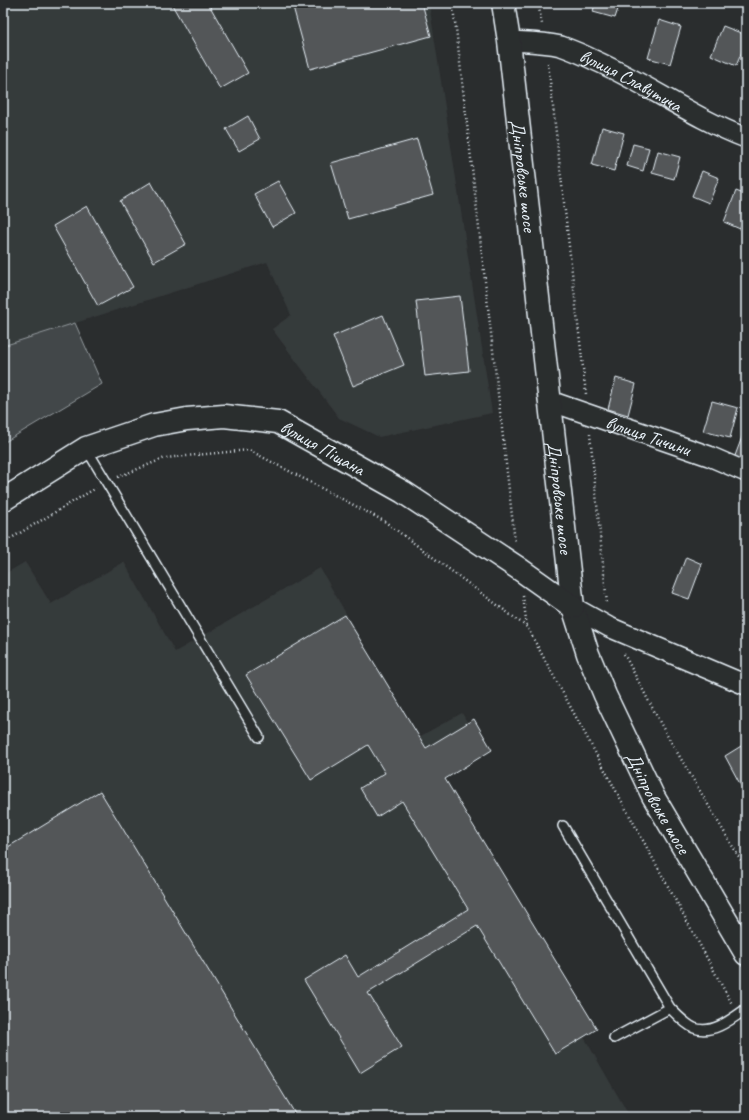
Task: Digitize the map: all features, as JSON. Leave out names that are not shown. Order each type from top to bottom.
[{"type":"street","name":"Дніпровське шосе","points":[[504,3],[573,607],[588,654],[605,695],[653,796],[746,954]]},
{"type":"street","name":"вулиця Славутича","points":[[509,41],[546,43],[562,47],[616,70],[722,129],[746,138]]},
{"type":"street","name":"вулиця Тичини","points":[[550,401],[709,456],[746,472]]},
{"type":"street","name":"вулиця Піщана","points":[[3,500],[86,448],[154,425],[187,419],[224,416],[278,422],[403,492],[518,568],[573,607]]},
{"type":"street","points":[[573,607],[609,626],[746,685]]},
{"type":"lane","points":[[86,448],[259,737]]},
{"type":"lane","points":[[563,826],[670,1008],[684,1022],[694,1028],[704,1030],[714,1028],[742,1012]]},
{"type":"lane","points":[[614,1038],[670,1008]]},
{"type":"path","points":[[452,3],[518,568],[528,627],[742,1012]]},
{"type":"path","points":[[538,3],[546,43],[588,414],[609,626],[664,730],[746,869]]},
{"type":"path","points":[[3,543],[106,482],[165,458],[249,450],[384,521],[528,627]]},
{"type":"shaded area","points":[[3,3],[429,3],[492,413],[379,437],[339,418],[272,329],[291,315],[267,262],[3,346]]},
{"type":"shaded area","points":[[75,323],[102,384],[3,443],[3,346]]},
{"type":"shaded area","points":[[25,562],[51,604],[124,562],[175,652],[320,568],[417,738],[462,713],[483,750],[435,778],[630,1117],[3,1117],[3,575]]},
{"type":"building","points":[[171,3],[208,3],[248,73],[220,89]]},
{"type":"building","points":[[292,3],[422,3],[431,36],[310,69]]},
{"type":"building","points":[[595,3],[620,3],[615,18],[593,12]]},
{"type":"building","points":[[659,20],[681,27],[670,64],[648,58]]},
{"type":"building","points":[[723,26],[746,35],[746,42],[736,66],[711,55]]},
{"type":"building","points":[[248,116],[260,139],[239,151],[226,129]]},
{"type":"building","points":[[602,127],[624,133],[614,171],[592,165]]},
{"type":"building","points":[[417,139],[433,195],[348,219],[331,163]]},
{"type":"building","points":[[633,144],[649,148],[643,171],[627,166]]},
{"type":"building","points":[[658,151],[680,157],[674,179],[652,173]]},
{"type":"building","points":[[702,171],[719,178],[709,203],[692,196]]},
{"type":"building","points":[[278,181],[296,213],[272,227],[254,194]]},
{"type":"building","points":[[151,182],[186,244],[154,262],[120,201]]},
{"type":"building","points":[[736,191],[746,195],[746,215],[740,229],[724,222]]},
{"type":"building","points":[[87,206],[133,287],[98,306],[53,226]]},
{"type":"building","points":[[460,296],[469,371],[425,376],[416,301]]},
{"type":"building","points":[[383,315],[404,365],[353,386],[333,336]]},
{"type":"building","points":[[616,378],[636,384],[628,415],[608,409]]},
{"type":"building","points":[[712,401],[738,408],[730,438],[703,431]]},
{"type":"building","points":[[744,432],[746,432],[746,466],[733,461]]},
{"type":"building","points":[[686,557],[702,564],[689,599],[672,593]]},
{"type":"building","points":[[345,615],[426,748],[474,719],[492,750],[445,779],[597,1029],[555,1054],[477,926],[368,993],[402,1047],[360,1073],[304,980],[345,955],[358,977],[468,909],[402,801],[377,817],[360,788],[385,773],[368,745],[311,780],[246,675]]},
{"type":"building","points":[[746,743],[746,795],[725,756]]},
{"type":"building","points":[[100,791],[297,1117],[3,1117],[3,850]]},
{"type":"building","points":[[547,1111],[551,1117],[538,1117]]}]
